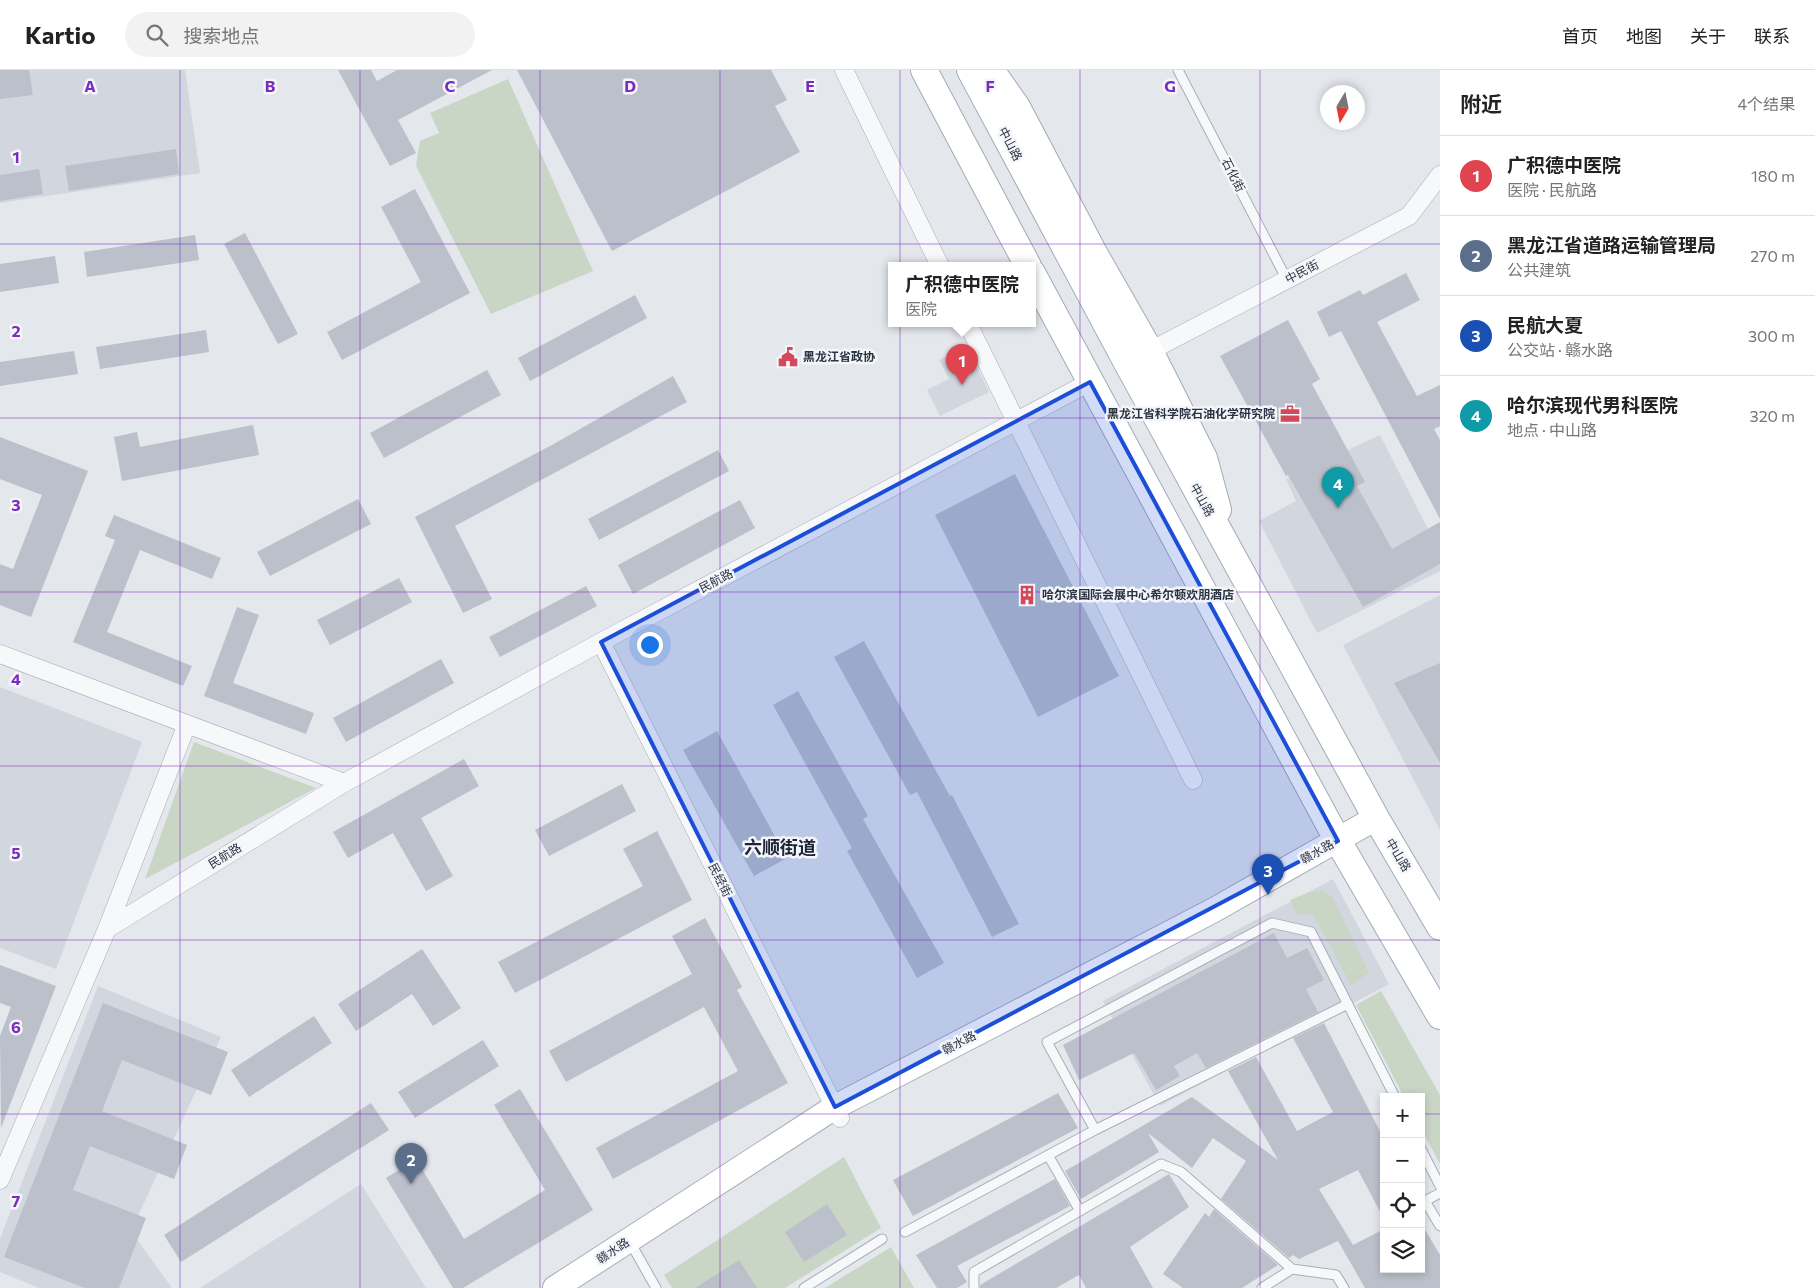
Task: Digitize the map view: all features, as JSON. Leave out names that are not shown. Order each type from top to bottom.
[{"type":"main road","points":[[924,70],[1026,262]]},
{"type":"main road","name":"中山路","points":[[970,70],[1226,545],[1380,825],[1436,911]]},
{"type":"main road","points":[[991,70],[1017,107],[1094,253],[1150,351],[1204,458],[1226,545]]},
{"type":"main road","points":[[1036,281],[1342,847],[1440,1016]]},
{"type":"main road","name":"赣水路","points":[[555,1288],[837,1113],[1214,910],[1342,847],[1380,825]]},
{"type":"main road","name":"赣水路","points":[[573,1288],[837,1113]]},
{"type":"street","points":[[844,70],[938,262]]},
{"type":"street","name":"中民街","points":[[1150,351],[1409,216],[1440,175]]},
{"type":"street","points":[[969,327],[1193,780]]},
{"type":"street","name":"民航路","points":[[107,929],[344,783],[601,642],[1090,382]]},
{"type":"street","name":"民经街","points":[[601,642],[837,1113]]},
{"type":"street","points":[[0,654],[344,783]]},
{"type":"street","points":[[0,1180],[107,929],[187,724]]},
{"type":"lane","name":"石化街","points":[[1178,70],[1287,280]]},
{"type":"lane","points":[[1095,1130],[1047,1042],[1272,923],[1311,932],[1393,1093]]},
{"type":"lane","points":[[905,1232],[1095,1130],[1348,1004]]},
{"type":"lane","points":[[1048,1155],[1080,1211]]},
{"type":"lane","points":[[1425,1157],[1440,1186]]},
{"type":"lane","points":[[974,1288],[974,1272],[1161,1164],[1181,1172],[1292,1270],[1336,1276],[1344,1288]]},
{"type":"lane","points":[[1440,1193],[1425,1201],[1440,1226]]},
{"type":"lane","points":[[804,1288],[882,1239]]},
{"type":"lane","points":[[634,1249],[656,1288]]},
{"type":"lane","points":[[1262,1288],[1292,1270]]},
{"type":"highlighted area","points":[[1090,382],[1338,841],[835,1107],[601,642]]},
{"type":"shaded area","points":[[0,70],[185,70],[200,173],[0,203]]},
{"type":"shaded area","points":[[967,346],[989,392],[940,416],[927,390],[949,379],[939,360]]},
{"type":"shaded area","points":[[1380,435],[1440,553],[1440,571],[1317,633],[1259,521],[1296,501],[1286,479]]},
{"type":"shaded area","points":[[1440,595],[1440,830],[1343,645]]},
{"type":"shaded area","points":[[0,687],[142,742],[56,969],[0,948]]},
{"type":"shaded area","points":[[1333,879],[1389,984],[1160,1106],[1103,1001]]},
{"type":"shaded area","points":[[98,986],[221,1037],[131,1231],[172,1288],[39,1288],[0,1272],[0,1239]]},
{"type":"shaded area","points":[[361,1184],[426,1288],[200,1288]]},
{"type":"green space","points":[[508,79],[593,271],[491,314],[416,166],[420,141],[439,133],[430,113]]},
{"type":"green space","points":[[194,742],[316,788],[145,879]]},
{"type":"green space","points":[[1322,890],[1333,898],[1369,973],[1351,985],[1313,914],[1297,915],[1290,900],[1307,893]]},
{"type":"green space","points":[[1381,991],[1440,1095],[1440,1164],[1425,1136],[1425,1093],[1402,1093],[1356,1005]]},
{"type":"green space","points":[[844,1157],[881,1228],[785,1288],[672,1288],[664,1275]]},
{"type":"green space","points":[[891,1247],[914,1288],[825,1288]]},
{"type":"building","points":[[0,70],[29,70],[33,95],[0,99]]},
{"type":"building","points":[[338,70],[371,70],[377,81],[397,70],[492,70],[398,120],[416,153],[390,166]]},
{"type":"building","points":[[517,70],[771,70],[787,100],[775,106],[800,152],[612,251]]},
{"type":"building","points":[[176,149],[179,174],[69,191],[65,166]]},
{"type":"building","points":[[39,169],[43,194],[0,201],[0,175]]},
{"type":"building","points":[[415,189],[470,293],[342,360],[327,332],[421,282],[381,207]]},
{"type":"building","points":[[245,233],[298,334],[278,344],[224,244]]},
{"type":"building","points":[[195,235],[199,260],[87,277],[84,252]]},
{"type":"building","points":[[55,256],[59,283],[0,292],[0,264]]},
{"type":"building","points":[[1406,273],[1420,300],[1377,322],[1417,396],[1440,385],[1440,426],[1434,429],[1440,440],[1440,519],[1341,331],[1329,337],[1317,312],[1360,290],[1363,295]]},
{"type":"building","points":[[635,295],[647,318],[530,381],[518,358]]},
{"type":"building","points":[[1288,320],[1320,379],[1312,384],[1365,482],[1357,486],[1392,549],[1440,522],[1440,564],[1363,607],[1288,475],[1286,476],[1220,356]]},
{"type":"building","points":[[206,330],[209,352],[100,369],[96,347]]},
{"type":"building","points":[[74,351],[78,374],[0,386],[0,362]]},
{"type":"building","points":[[487,370],[501,395],[384,458],[370,433]]},
{"type":"building","points":[[673,376],[687,402],[455,526],[492,599],[463,613],[415,517],[552,445]]},
{"type":"building","points":[[253,425],[259,455],[122,481],[114,437],[137,432],[140,447]]},
{"type":"building","points":[[0,437],[88,471],[31,617],[0,605],[0,564],[13,569],[42,495],[0,479]]},
{"type":"building","points":[[718,450],[729,471],[599,540],[588,519]]},
{"type":"building","name":"哈尔滨国际会展中心希尔顿欢朋酒店","points":[[1015,474],[1119,676],[1038,717],[935,515]]},
{"type":"building","points":[[358,499],[371,524],[270,576],[257,552]]},
{"type":"building","points":[[740,500],[755,528],[633,594],[618,565]]},
{"type":"building","points":[[114,515],[221,558],[212,579],[140,550],[107,632],[192,666],[183,686],[73,642],[115,540],[105,536]]},
{"type":"building","points":[[399,578],[412,602],[330,645],[317,620]]},
{"type":"building","points":[[586,586],[597,606],[500,657],[489,637]]},
{"type":"building","points":[[237,607],[259,615],[233,683],[314,713],[306,734],[204,696]]},
{"type":"building","points":[[864,641],[950,796],[952,795],[1019,924],[992,937],[917,792],[910,795],[834,657]]},
{"type":"building","points":[[441,659],[454,683],[346,742],[333,718]]},
{"type":"building","points":[[1440,663],[1440,763],[1394,683]]},
{"type":"building","points":[[798,691],[868,816],[863,819],[944,963],[917,978],[847,851],[852,848],[773,705]]},
{"type":"building","points":[[717,731],[787,858],[754,876],[683,750]]},
{"type":"building","points":[[464,759],[479,786],[421,818],[453,876],[426,891],[393,833],[348,858],[333,832]]},
{"type":"building","points":[[622,784],[636,811],[549,856],[535,830]]},
{"type":"building","points":[[657,831],[692,900],[515,993],[498,962],[643,886],[623,849]]},
{"type":"building","points":[[705,918],[742,987],[737,990],[788,1083],[613,1179],[596,1148],[738,1071],[704,1007],[566,1082],[549,1051],[692,974],[672,936]]},
{"type":"building","points":[[1274,933],[1287,958],[1307,948],[1324,980],[1306,989],[1318,1012],[1206,1068],[1197,1053],[1174,1066],[1180,1076],[1156,1090],[1134,1053],[1079,1080],[1063,1045]]},
{"type":"building","points":[[422,949],[461,1008],[433,1026],[412,994],[356,1031],[338,1004]]},
{"type":"building","points":[[0,965],[56,986],[1,1128],[0,1036],[11,1007],[0,1003]]},
{"type":"building","points":[[103,1003],[228,1052],[211,1095],[122,1060],[102,1111],[187,1145],[174,1179],[90,1146],[73,1190],[146,1218],[119,1288],[85,1288],[4,1257]]},
{"type":"building","points":[[314,1016],[332,1043],[249,1097],[231,1070]]},
{"type":"building","points":[[1324,1023],[1380,1131],[1380,1211],[1358,1170],[1319,1189],[1353,1245],[1380,1231],[1380,1273],[1425,1273],[1425,1230],[1440,1255],[1440,1288],[1365,1288],[1338,1241],[1299,1259],[1293,1255],[1289,1258],[1221,1199],[1246,1161],[1213,1138],[1192,1168],[1148,1133],[1159,1152],[1081,1199],[1065,1171],[1192,1097],[1278,1160],[1228,1071],[1256,1057],[1297,1131],[1333,1112],[1293,1038]]},
{"type":"building","points":[[483,1040],[499,1066],[415,1118],[398,1092]]},
{"type":"building","points":[[520,1089],[593,1210],[463,1288],[453,1288],[386,1178],[416,1159],[464,1239],[545,1190],[494,1105]]},
{"type":"building","points":[[1058,1093],[1078,1128],[913,1216],[893,1180]]},
{"type":"building","points":[[371,1103],[389,1130],[181,1262],[164,1235]]},
{"type":"building","points":[[1169,1174],[1189,1207],[1130,1247],[1153,1288],[1086,1288],[1079,1275],[1056,1288],[980,1288],[980,1285]]},
{"type":"building","points":[[1055,1179],[1070,1206],[957,1266],[967,1282],[957,1288],[937,1288],[916,1255]]},
{"type":"building","points":[[827,1204],[847,1235],[804,1262],[785,1232]]},
{"type":"building","points":[[1214,1209],[1278,1265],[1242,1288],[1183,1288],[1163,1274],[1205,1213],[1209,1217]]},
{"type":"building","points":[[739,1260],[757,1288],[695,1288]]},
{"type":"place","name":"黑龙江省政协","points":[[788,357]]},
{"type":"place","name":"广积德中医院","points":[[962,385]]},
{"type":"place","name":"黑龙江省科学院石油化学研究院","points":[[1290,414]]},
{"type":"place","name":"哈尔滨现代男科医院","points":[[1338,508]]},
{"type":"place","name":"哈尔滨国际会展中心希尔顿欢朋酒店","points":[[1027,595]]},
{"type":"place","name":"民航大夏","points":[[1268,895]]},
{"type":"place","name":"黑龙江省道路运输管理局","points":[[411,1184]]},
{"type":"district","name":"六顺街道","points":[[780,848]]}]
